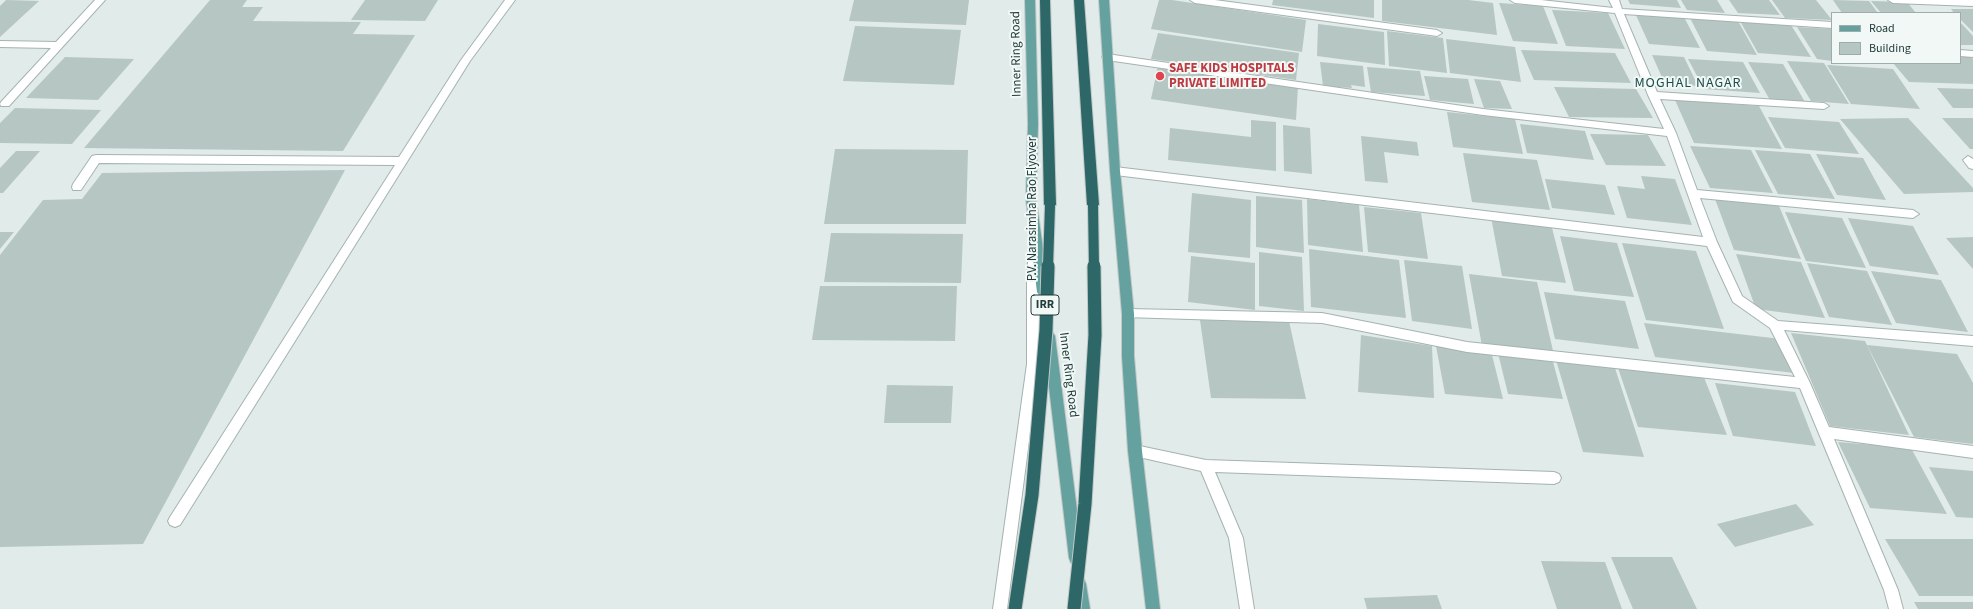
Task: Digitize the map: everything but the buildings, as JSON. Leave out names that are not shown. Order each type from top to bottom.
[{"type":"highway","name":"P.V. Narasimha Rao Flyover","points":[[1015,609],[1032,495],[1046,330],[1050,204],[1045,0]]},
{"type":"highway","points":[[1074,609],[1085,504],[1095,335],[1093,204],[1079,0]]},
{"type":"main road","name":"Inner Ring Road","points":[[1030,0],[1033,124],[1031,199],[1082,609]]},
{"type":"main road","points":[[1104,0],[1115,171],[1128,314],[1128,356],[1135,451],[1153,609]]},
{"type":"street","points":[[5,104],[100,0]]},
{"type":"street","points":[[174,521],[466,60],[510,0]]},
{"type":"street","points":[[1195,0],[1437,33]]},
{"type":"street","points":[[1515,0],[1616,5],[1831,26]]},
{"type":"street","points":[[1893,0],[1973,3]]},
{"type":"street","points":[[1616,5],[1653,95],[1671,133],[1711,242],[1737,299],[1775,325],[1804,383],[1891,590],[1896,609]]},
{"type":"street","points":[[0,44],[60,45]]},
{"type":"street","points":[[1961,53],[1973,54]]},
{"type":"street","points":[[1108,57],[1483,112],[1671,133]]},
{"type":"street","points":[[1653,95],[1824,106]]},
{"type":"street","points":[[77,187],[96,159],[402,161]]},
{"type":"street","points":[[1973,160],[1968,160],[1973,165]]},
{"type":"street","points":[[1115,171],[1711,242]]},
{"type":"street","points":[[1692,193],[1913,214]]},
{"type":"street","points":[[1000,609],[1032,364],[1033,277],[1036,236]]},
{"type":"street","points":[[1128,314],[1322,318],[1467,347],[1804,383]]},
{"type":"street","points":[[1775,325],[1973,341]]},
{"type":"street","points":[[1824,432],[1973,452]]},
{"type":"street","points":[[1135,451],[1206,466],[1554,478]]},
{"type":"street","points":[[1206,466],[1236,538],[1247,609]]},
{"type":"place","name":"SAFE KIDS HOSPITALS PRIVATE LIMITED","points":[[1160,76]]},
{"type":"district","name":"MOGHAL NAGAR","points":[[1688,84]]}]
